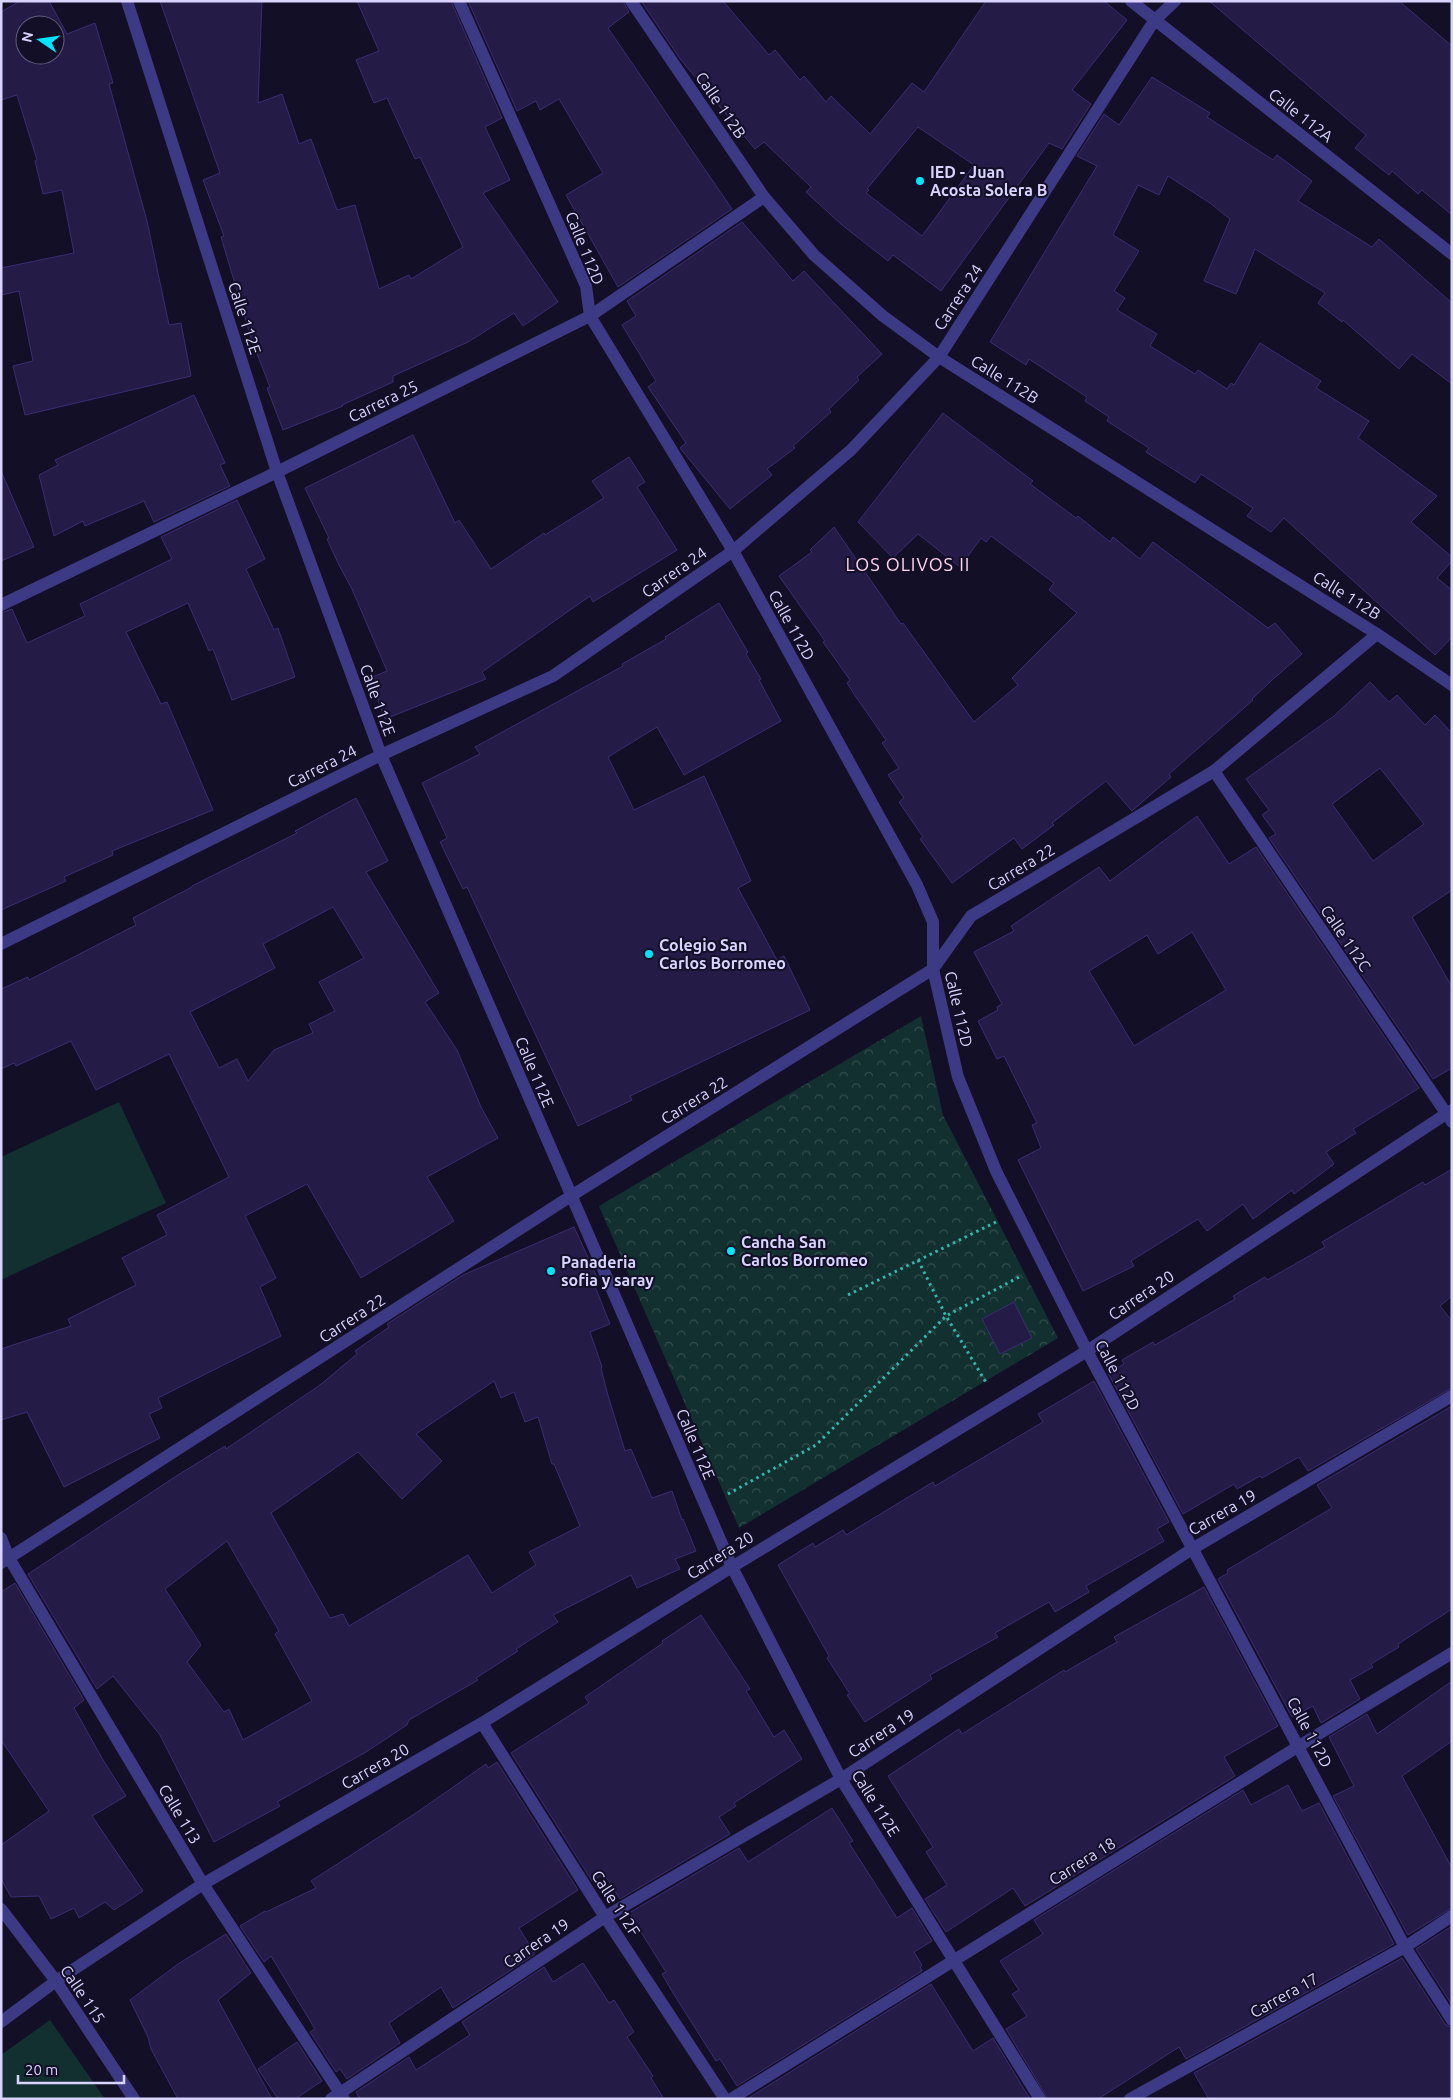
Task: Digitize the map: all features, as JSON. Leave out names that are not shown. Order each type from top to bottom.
[{"type":"street","name":"Calle 112E","points":[[127,1],[277,472],[381,755],[732,1567],[841,1779],[1040,2099]]},
{"type":"street","name":"Calle 112D","points":[[459,1],[586,286],[590,316],[733,551],[917,885],[933,922],[933,968],[958,1077],[996,1171],[1016,1212],[1087,1351],[1405,1947],[1452,2020]]},
{"type":"street","name":"Calle 112B","points":[[631,1],[764,197],[814,255],[882,316],[940,357],[1377,634],[1452,685]]},
{"type":"street","name":"Calle 112A","points":[[1131,1],[1452,254]]},
{"type":"street","name":"Carrera 24","points":[[1,944],[381,755],[553,676],[733,551],[851,450],[940,357],[1154,21],[1175,1]]},
{"type":"street","name":"Carrera 25","points":[[1,605],[277,472],[590,316],[764,197]]},
{"type":"street","name":"Carrera 22","points":[[5,1560],[571,1196],[933,968],[971,916],[1214,771],[1377,634]]},
{"type":"street","name":"Calle 112C","points":[[1214,771],[1450,1115]]},
{"type":"street","name":"Carrera 20","points":[[1,2022],[56,1982],[203,1884],[482,1722],[1087,1351],[1450,1115]]},
{"type":"street","name":"Carrera 19","points":[[338,2097],[605,1917],[841,1779],[1192,1549],[1452,1396]]},
{"type":"street","name":"Calle 113","points":[[1,1538],[5,1560],[203,1884],[338,2097]]},
{"type":"street","name":"Carrera 18","points":[[731,2099],[1452,1653]]},
{"type":"street","name":"Calle 112F","points":[[482,1722],[605,1917],[725,2099]]},
{"type":"street","name":"Calle 115","points":[[1,1909],[56,1982],[134,2099]]},
{"type":"street","name":"Carrera 17","points":[[1130,2099],[1405,1947],[1452,1916]]},
{"type":"path","points":[[848,1295],[1016,1212]]},
{"type":"path","points":[[918,1260],[946,1316],[998,1404]]},
{"type":"path","points":[[706,1507],[816,1445],[946,1316],[1042,1263]]},
{"type":"green space","points":[[921,1016],[943,1115],[1058,1338],[739,1528],[599,1206]]},
{"type":"green space","points":[[119,1102],[166,1203],[1,1280],[1,1157]]},
{"type":"green space","points":[[50,2020],[105,2099],[1,2099],[1,2055]]},
{"type":"building","points":[[20,1],[49,1],[57,15],[15,15],[15,65],[65,65],[65,30],[67,34],[95,23],[113,83],[109,84],[147,221],[169,325],[181,323],[191,376],[25,415],[13,366],[33,361],[19,291],[1,295],[1,268],[74,253],[62,190],[43,194],[35,161],[37,160],[17,95],[1,100],[1,12]]},
{"type":"building","points":[[160,1],[262,1],[258,103],[282,94],[299,144],[311,139],[337,210],[355,205],[379,289],[409,275],[411,279],[463,247],[420,157],[415,159],[387,98],[374,103],[356,60],[379,51],[357,1],[451,1],[502,118],[485,127],[510,180],[483,193],[558,302],[523,326],[514,313],[468,342],[393,376],[393,382],[343,406],[283,430],[267,388],[270,387],[252,341],[221,237],[224,236],[203,180],[220,173]]},
{"type":"building","points":[[468,1],[623,1],[629,12],[608,28],[732,209],[618,287],[566,195],[603,173],[559,99],[540,110],[536,101],[517,111]]},
{"type":"building","points":[[641,1],[723,1],[769,55],[775,50],[800,80],[804,76],[826,102],[831,96],[870,134],[912,83],[924,92],[986,1],[1104,1],[1127,20],[1072,90],[1091,104],[1062,149],[1049,143],[941,291],[893,255],[888,261],[842,225],[806,192],[811,187],[764,142],[755,149],[681,60]],"holes":[[[918,127],[974,165],[922,236],[866,193],[869,190],[867,189]]]},
{"type":"building","points":[[1209,1],[1399,1],[1452,46],[1452,215],[1422,190],[1418,194],[1392,171],[1389,175],[1355,148],[1366,135]]},
{"type":"building","points":[[1152,77],[1210,113],[1207,117],[1273,160],[1277,155],[1312,181],[1298,201],[1372,247],[1379,239],[1452,303],[1452,384],[1412,354],[1399,369],[1343,320],[1342,322],[1318,303],[1325,293],[1255,249],[1236,294],[1204,281],[1230,219],[1210,203],[1168,176],[1159,195],[1138,185],[1113,235],[1139,251],[1114,291],[1125,298],[1117,310],[1157,334],[1150,346],[1195,374],[1198,370],[1227,389],[1231,383],[1234,385],[1260,343],[1321,381],[1316,388],[1369,421],[1358,438],[1437,496],[1411,522],[1452,557],[1452,561],[1437,578],[1452,590],[1452,637],[1435,655],[1284,518],[1271,532],[1247,516],[1253,508],[1201,474],[1195,483],[1146,452],[1149,448],[1107,421],[1109,417],[1085,401],[1087,397],[1029,359],[1026,365],[990,342],[1097,166],[1077,156],[1104,114],[1119,125]]},
{"type":"building","points":[[742,222],[793,281],[804,271],[882,354],[857,377],[859,380],[829,409],[831,412],[793,446],[795,448],[767,469],[772,475],[730,509],[680,448],[686,443],[648,387],[656,381],[622,325],[636,316],[627,301]]},
{"type":"building","points":[[194,395],[225,463],[220,465],[230,486],[154,522],[144,501],[85,526],[83,521],[54,536],[39,475],[58,465],[55,460]]},
{"type":"building","points":[[943,413],[1033,481],[1030,484],[1076,518],[1078,516],[1110,542],[1113,537],[1140,559],[1153,542],[1268,628],[1275,623],[1302,654],[1169,774],[1171,777],[1132,811],[1106,781],[1022,849],[1014,838],[952,883],[920,839],[923,837],[899,802],[904,798],[888,775],[899,768],[882,743],[886,740],[847,683],[850,680],[823,642],[825,641],[779,576],[812,552],[810,550],[834,527],[901,624],[903,623],[974,722],[1018,685],[1012,678],[1077,613],[1049,590],[1054,583],[991,536],[986,542],[981,538],[960,567],[918,534],[893,558],[858,522]]},
{"type":"building","points":[[413,435],[455,523],[459,520],[491,569],[544,533],[545,535],[604,498],[592,481],[629,457],[645,482],[637,487],[677,550],[593,602],[590,596],[482,672],[486,679],[385,719],[370,678],[387,671],[352,589],[339,565],[327,539],[329,538],[305,488]]},
{"type":"building","points":[[1,471],[34,547],[1,561]]},
{"type":"building","points":[[237,500],[265,559],[246,569],[274,630],[278,628],[295,677],[232,700],[213,649],[209,651],[188,603],[126,632],[161,704],[167,702],[213,810],[112,851],[113,855],[64,877],[66,881],[1,910],[1,613],[12,609],[27,643],[85,616],[80,604],[172,559],[161,537]]},
{"type":"building","name":"Colegio San Carlos Borromeo","points":[[719,603],[748,652],[746,654],[761,679],[759,680],[781,721],[684,775],[657,727],[608,757],[634,810],[704,776],[751,881],[738,888],[777,960],[784,956],[810,1010],[630,1096],[632,1100],[578,1126],[467,887],[463,889],[440,842],[447,838],[422,783],[480,754],[475,747],[623,666],[622,664],[666,639],[665,637]]},
{"type":"building","points":[[1370,682],[1389,702],[1397,695],[1425,725],[1435,715],[1452,733],[1452,890],[1412,917],[1452,987],[1452,1068],[1433,1079],[1269,838],[1276,834],[1262,815],[1269,810],[1246,779],[1334,716]],"holes":[[[1380,768],[1424,824],[1373,861],[1332,804]]]},
{"type":"building","points":[[356,798],[388,861],[366,872],[439,993],[425,1002],[457,1050],[481,1107],[498,1138],[427,1177],[454,1221],[361,1278],[307,1184],[245,1216],[276,1278],[260,1287],[281,1336],[158,1398],[162,1408],[149,1414],[160,1438],[64,1487],[27,1412],[1,1420],[1,1349],[71,1326],[68,1319],[136,1285],[122,1258],[167,1235],[157,1215],[229,1177],[169,1054],[96,1090],[71,1041],[16,1066],[14,1063],[1,1069],[1,989],[28,977],[29,980],[136,925],[133,918],[297,833],[295,831]],"holes":[[[333,907],[364,958],[319,982],[335,1011],[309,1024],[313,1033],[274,1050],[248,1081],[237,1059],[219,1068],[190,1012],[275,968],[263,944]]]},
{"type":"building","points":[[1197,816],[1229,864],[1256,847],[1419,1088],[1353,1129],[1356,1133],[1326,1152],[1334,1164],[1294,1194],[1292,1190],[1253,1219],[1243,1204],[1207,1231],[1198,1219],[1131,1261],[1134,1266],[1083,1291],[1018,1160],[1041,1148],[1032,1125],[1037,1123],[1004,1056],[997,1059],[978,1021],[998,1010],[997,1007],[1002,1004],[974,952],[1014,931],[1011,926],[1099,867],[1110,881]],"holes":[[[1192,932],[1226,990],[1134,1046],[1089,971],[1147,935],[1158,954]]]},
{"type":"building","points":[[1452,1169],[1452,1296],[1440,1306],[1452,1321],[1452,1388],[1308,1471],[1299,1457],[1262,1478],[1260,1476],[1237,1489],[1234,1484],[1183,1514],[1108,1373],[1124,1364],[1122,1360],[1153,1342],[1155,1345],[1235,1299],[1233,1296],[1265,1277],[1267,1280],[1325,1247],[1322,1242],[1423,1182],[1425,1185]]},
{"type":"building","points":[[574,1227],[597,1277],[592,1279],[610,1324],[590,1332],[602,1367],[607,1392],[625,1451],[631,1449],[652,1498],[672,1491],[696,1551],[675,1559],[680,1569],[637,1588],[631,1575],[553,1615],[558,1622],[476,1678],[478,1680],[409,1720],[407,1725],[366,1752],[277,1802],[280,1806],[214,1842],[160,1735],[113,1676],[97,1689],[28,1574],[178,1475],[225,1446],[226,1449],[320,1385],[357,1354],[355,1351],[389,1327],[387,1324],[463,1275]],"holes":[[[494,1381],[501,1398],[514,1392],[525,1422],[538,1417],[552,1464],[554,1464],[580,1526],[529,1552],[536,1565],[492,1593],[468,1555],[349,1626],[343,1614],[330,1618],[271,1513],[358,1452],[402,1499],[442,1461],[416,1434]],[[227,1541],[279,1631],[275,1634],[312,1701],[243,1740],[229,1709],[224,1712],[187,1662],[201,1645],[165,1589]]]},
{"type":"building","points":[[1014,1302],[1032,1338],[1000,1354],[982,1319]]},
{"type":"building","points":[[1094,1381],[1169,1522],[1157,1529],[1164,1541],[1086,1586],[1089,1592],[1055,1612],[1049,1602],[995,1633],[998,1637],[930,1675],[932,1679],[865,1722],[847,1695],[850,1694],[827,1658],[829,1656],[778,1565],[813,1543],[815,1547],[843,1530],[846,1535],[933,1482],[935,1486],[1043,1422],[1038,1414]]},
{"type":"building","points":[[1452,1406],[1452,1609],[1398,1644],[1399,1647],[1371,1664],[1373,1667],[1350,1680],[1360,1699],[1321,1723],[1313,1706],[1292,1717],[1218,1579],[1228,1573],[1227,1570],[1332,1508],[1317,1485]]},
{"type":"building","points":[[15,1583],[84,1700],[74,1708],[126,1796],[92,1816],[143,1891],[114,1910],[105,1902],[79,1918],[74,1908],[51,1919],[39,1896],[11,1897],[1,1879],[1,1845],[49,1811],[1,1740],[1,1592]]},
{"type":"building","points":[[1204,1587],[1278,1726],[1224,1757],[1235,1776],[1025,1906],[1013,1888],[946,1932],[925,1899],[947,1885],[926,1852],[933,1847],[888,1776],[959,1729],[962,1734],[1064,1670],[1065,1672],[1117,1642],[1114,1637]]},
{"type":"building","points":[[701,1615],[750,1689],[746,1691],[774,1737],[784,1730],[802,1759],[734,1803],[736,1806],[719,1817],[730,1834],[620,1899],[604,1874],[592,1881],[511,1753],[589,1703],[585,1697]]},
{"type":"building","points":[[1452,1681],[1452,1741],[1402,1776],[1452,1868],[1452,1908],[1408,1935],[1333,1796],[1354,1786],[1329,1737],[1367,1714],[1377,1734]]},
{"type":"building","points":[[497,1762],[578,1890],[519,1928],[535,1954],[453,2008],[441,1987],[389,2023],[400,2043],[347,2079],[340,2069],[336,2072],[310,2032],[315,2029],[271,1956],[264,1962],[240,1926],[265,1911],[316,1888],[311,1881],[416,1813],[486,1764],[488,1768]]},
{"type":"building","points":[[1288,1785],[1302,1811],[1319,1803],[1394,1944],[1186,2059],[1179,2047],[1098,2099],[1048,2099],[1006,2029],[1027,2016],[1012,1994],[1019,1990],[1000,1961],[1043,1934],[1034,1920],[1243,1790],[1251,1805]]},
{"type":"building","points":[[832,1808],[853,1841],[849,1843],[897,1918],[912,1908],[932,1941],[914,1952],[922,1965],[920,1967],[922,1971],[737,2086],[720,2059],[716,2061],[673,1993],[662,1974],[666,1972],[629,1913],[739,1848],[748,1862]]},
{"type":"building","points":[[1452,1926],[1452,2005],[1416,1949]]},
{"type":"building","points":[[226,1934],[251,1973],[218,2000],[272,2099],[178,2099],[151,2049],[148,2037],[130,2000],[178,1964]]},
{"type":"building","points":[[1402,1958],[1445,2024],[1452,2028],[1452,2099],[1209,2099],[1194,2073]]},
{"type":"building","points":[[583,1963],[609,2003],[614,2000],[634,2032],[627,2037],[653,2076],[651,2078],[664,2099],[360,2099],[356,2092],[409,2057],[416,2070],[470,2035],[462,2022],[544,1967],[553,1982]]},
{"type":"building","points":[[931,1984],[973,2051],[993,2038],[1030,2099],[747,2099]]},
{"type":"building","points":[[297,2042],[322,2081],[295,2099],[278,2099],[258,2069]]},
{"type":"place","name":"IED - Juan Acosta Solera B","points":[[920,181]]},
{"type":"place","name":"Colegio San Carlos Borromeo","points":[[649,954]]},
{"type":"place","name":"Cancha San Carlos Borromeo","points":[[731,1251]]},
{"type":"place","name":"Panaderia sofia y saray","points":[[551,1271]]},
{"type":"district","name":"LOS OLIVOS II","points":[[908,564]]}]
